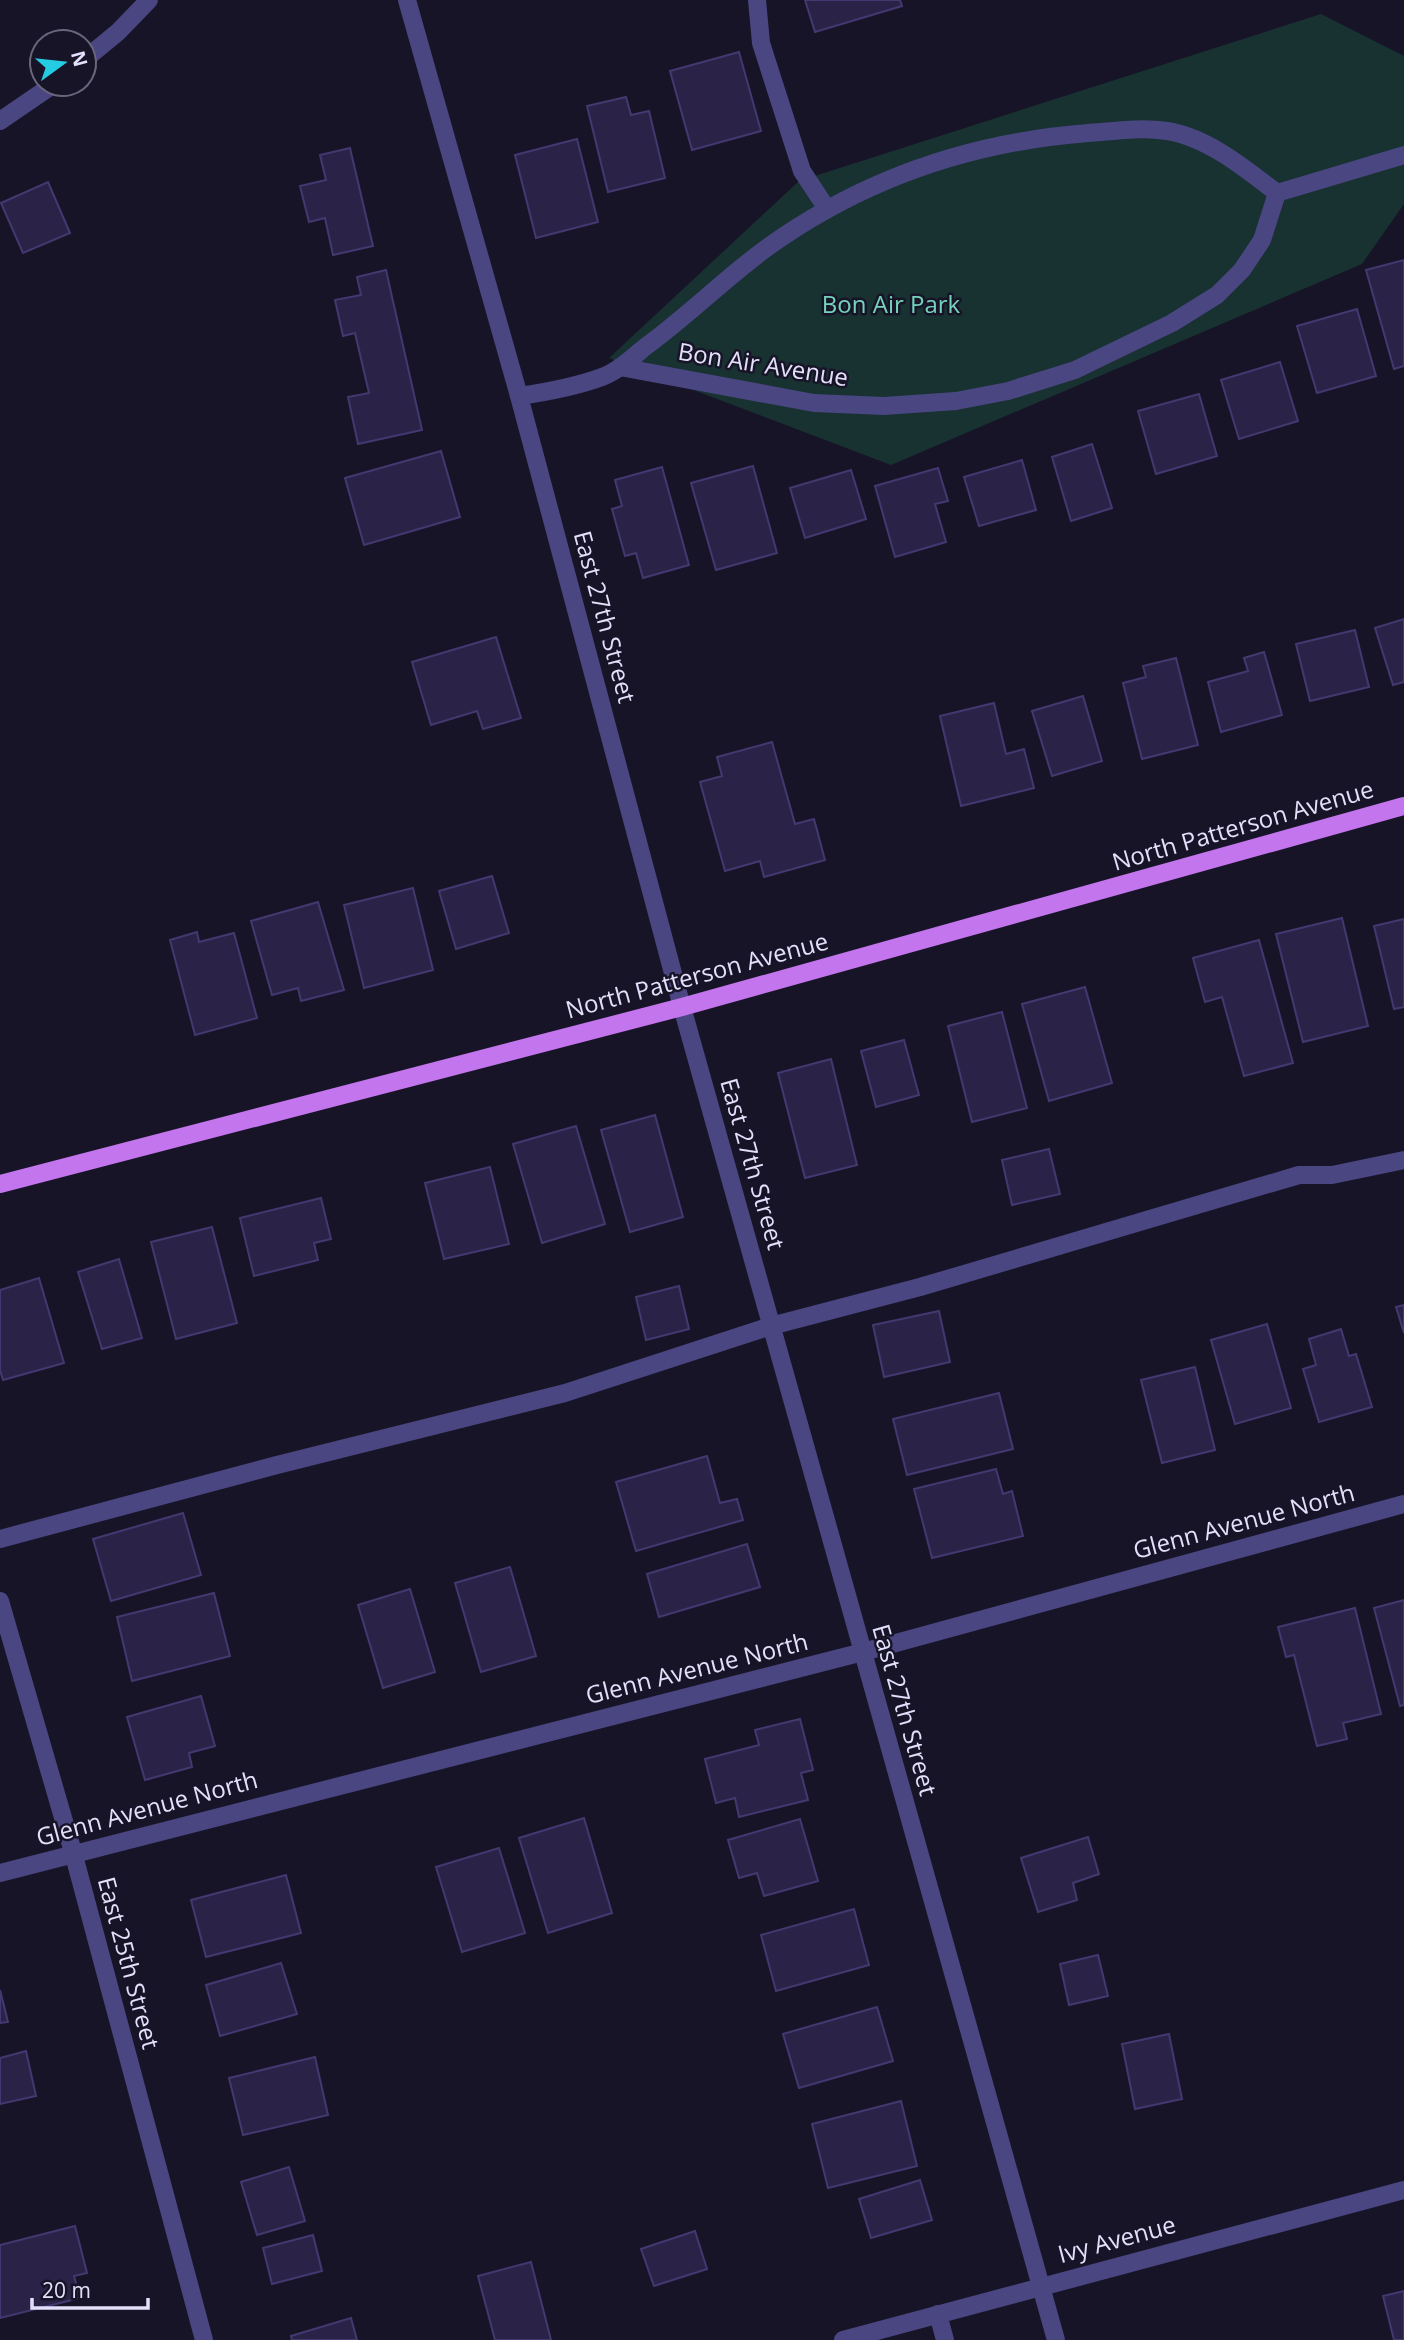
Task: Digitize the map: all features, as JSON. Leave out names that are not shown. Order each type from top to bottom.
[{"type":"main road","name":"North Patterson Avenue","points":[[0,1184],[682,1007],[1404,806]]},
{"type":"street","points":[[98,48],[149,0]]},
{"type":"street","name":"East 27th Street","points":[[407,0],[519,396],[682,1007],[1056,2340]]},
{"type":"street","points":[[757,0],[761,43],[802,171],[827,209]]},
{"type":"street","points":[[0,121],[34,98]]},
{"type":"street","name":"Bon Air Avenue","points":[[519,396],[604,377],[620,367],[768,247],[827,209],[891,177],[958,154],[1045,136],[1134,130],[1169,131],[1202,144],[1277,193],[1262,240],[1242,270],[1217,295],[1171,323],[1075,370],[1008,391],[956,401],[884,406],[814,403],[620,367]]},
{"type":"street","points":[[1277,193],[1404,155]]},
{"type":"street","points":[[0,1539],[277,1465],[565,1394],[771,1326],[920,1287],[1300,1175],[1332,1175],[1404,1160]]},
{"type":"street","name":"Glenn Avenue North","points":[[0,1873],[73,1852],[863,1652],[1404,1504]]},
{"type":"street","name":"East 25th Street","points":[[0,1601],[73,1852],[204,2340]]},
{"type":"street","name":"Ivy Avenue","points":[[843,2340],[1404,2190]]},
{"type":"street","points":[[938,2314],[945,2340]]},
{"type":"green space","name":"Bon Air Park","points":[[1321,14],[1404,56],[1404,204],[1362,264],[891,465],[609,358],[799,181]]},
{"type":"building","points":[[805,0],[900,0],[902,6],[815,32]]},
{"type":"building","points":[[739,52],[761,131],[692,150],[670,71]]},
{"type":"building","points":[[626,97],[631,115],[649,111],[665,178],[608,192],[587,106]]},
{"type":"building","points":[[577,139],[598,222],[536,238],[515,155]]},
{"type":"building","points":[[350,148],[373,246],[333,255],[325,218],[309,222],[300,186],[326,180],[320,155]]},
{"type":"building","points":[[48,182],[70,233],[23,253],[1,203]]},
{"type":"building","points":[[1404,260],[1404,366],[1394,369],[1366,270]]},
{"type":"building","points":[[386,270],[422,430],[358,444],[348,397],[369,393],[355,333],[343,336],[335,300],[361,295],[357,277]]},
{"type":"building","points":[[1357,309],[1376,376],[1317,393],[1297,326]]},
{"type":"building","points":[[1280,362],[1298,421],[1239,439],[1221,380]]},
{"type":"building","points":[[1199,394],[1217,456],[1156,474],[1138,411]]},
{"type":"building","points":[[1092,444],[1112,508],[1071,521],[1052,457]]},
{"type":"building","points":[[441,451],[460,517],[364,545],[345,478]]},
{"type":"building","points":[[1022,460],[1036,510],[979,526],[964,477]]},
{"type":"building","points":[[753,466],[777,553],[716,570],[691,483]]},
{"type":"building","points":[[662,467],[689,565],[643,578],[636,553],[625,556],[612,509],[622,506],[615,480]]},
{"type":"building","points":[[938,468],[948,501],[935,504],[946,542],[895,557],[875,486]]},
{"type":"building","points":[[851,470],[866,519],[805,538],[790,488]]},
{"type":"building","points":[[1404,619],[1404,682],[1393,685],[1375,628]]},
{"type":"building","points":[[1355,630],[1369,687],[1310,701],[1296,644]]},
{"type":"building","points":[[496,637],[521,718],[483,729],[477,711],[431,725],[412,662]]},
{"type":"building","points":[[1264,652],[1282,715],[1221,732],[1208,682],[1248,671],[1244,658]]},
{"type":"building","points":[[1176,658],[1198,745],[1142,759],[1123,683],[1146,677],[1143,666]]},
{"type":"building","points":[[1083,696],[1102,761],[1052,776],[1032,711]]},
{"type":"building","points":[[994,703],[1006,754],[1024,749],[1034,788],[961,806],[940,716]]},
{"type":"building","points":[[772,742],[795,824],[814,819],[825,860],[764,877],[760,861],[725,871],[700,782],[722,776],[717,757]]},
{"type":"building","points":[[492,876],[509,933],[456,949],[439,891]]},
{"type":"building","points":[[413,888],[433,970],[364,988],[344,905]]},
{"type":"building","points":[[318,902],[344,990],[301,1001],[298,988],[272,995],[251,921]]},
{"type":"building","points":[[1342,918],[1368,1026],[1303,1042],[1276,934]]},
{"type":"building","points":[[1404,919],[1404,1007],[1394,1009],[1374,926]]},
{"type":"building","points":[[197,932],[199,942],[234,933],[257,1018],[195,1035],[170,940]]},
{"type":"building","points":[[1259,940],[1293,1063],[1244,1076],[1222,997],[1205,1002],[1193,958]]},
{"type":"building","points":[[1085,987],[1112,1083],[1049,1101],[1022,1004]]},
{"type":"building","points":[[1002,1012],[1027,1108],[972,1122],[948,1026]]},
{"type":"building","points":[[904,1040],[919,1095],[876,1107],[861,1051]]},
{"type":"building","points":[[831,1059],[857,1165],[805,1178],[778,1073]]},
{"type":"building","points":[[655,1115],[683,1217],[630,1232],[601,1130]]},
{"type":"building","points":[[576,1126],[605,1224],[542,1243],[513,1144]]},
{"type":"building","points":[[1049,1149],[1060,1194],[1012,1205],[1002,1160]]},
{"type":"building","points":[[490,1167],[509,1244],[444,1259],[425,1183]]},
{"type":"building","points":[[321,1198],[331,1239],[314,1243],[318,1260],[254,1276],[240,1218]]},
{"type":"building","points":[[212,1227],[237,1323],[176,1339],[151,1242]]},
{"type":"building","points":[[119,1259],[142,1338],[102,1349],[78,1272]]},
{"type":"building","points":[[39,1278],[64,1363],[3,1380],[0,1370],[0,1290]]},
{"type":"building","points":[[679,1286],[689,1329],[646,1340],[636,1297]]},
{"type":"building","points":[[1404,1305],[1404,1333],[1396,1307]]},
{"type":"building","points":[[939,1311],[950,1362],[884,1377],[873,1325]]},
{"type":"building","points":[[1267,1324],[1291,1408],[1235,1424],[1211,1340]]},
{"type":"building","points":[[1341,1329],[1349,1356],[1356,1354],[1372,1407],[1319,1422],[1303,1369],[1316,1365],[1309,1339]]},
{"type":"building","points":[[1195,1367],[1215,1450],[1162,1463],[1141,1380]]},
{"type":"building","points":[[999,1393],[1013,1449],[907,1475],[893,1419]]},
{"type":"building","points":[[707,1456],[720,1503],[737,1499],[743,1520],[636,1551],[616,1482]]},
{"type":"building","points":[[996,1469],[1003,1494],[1012,1491],[1023,1536],[932,1558],[914,1489]]},
{"type":"building","points":[[183,1513],[201,1575],[111,1601],[93,1539]]},
{"type":"building","points":[[747,1544],[760,1587],[659,1617],[647,1574]]},
{"type":"building","points":[[510,1567],[536,1656],[481,1672],[455,1583]]},
{"type":"building","points":[[410,1589],[435,1672],[383,1688],[358,1605]]},
{"type":"building","points":[[214,1593],[230,1656],[132,1681],[117,1617]]},
{"type":"building","points":[[1404,1600],[1404,1705],[1400,1706],[1374,1608]]},
{"type":"building","points":[[1355,1608],[1381,1714],[1343,1723],[1347,1739],[1317,1746],[1294,1655],[1286,1657],[1278,1627]]},
{"type":"building","points":[[201,1696],[215,1746],[189,1753],[192,1767],[145,1780],[127,1717]]},
{"type":"building","points":[[800,1719],[813,1770],[801,1773],[808,1800],[739,1817],[735,1798],[716,1803],[705,1759],[759,1745],[755,1730]]},
{"type":"building","points":[[584,1818],[612,1913],[548,1933],[519,1838]]},
{"type":"building","points":[[800,1819],[818,1881],[764,1896],[757,1873],[739,1878],[728,1840]]},
{"type":"building","points":[[1088,1837],[1099,1874],[1073,1883],[1077,1900],[1038,1912],[1021,1858]]},
{"type":"building","points":[[499,1848],[525,1933],[462,1952],[436,1867]]},
{"type":"building","points":[[286,1875],[301,1933],[206,1957],[191,1900]]},
{"type":"building","points":[[854,1909],[869,1965],[776,1991],[761,1935]]},
{"type":"building","points":[[1098,1955],[1108,1996],[1069,2005],[1060,1964]]},
{"type":"building","points":[[281,1963],[297,2014],[220,2036],[206,1985]]},
{"type":"building","points":[[0,1990],[8,2022],[0,2023]]},
{"type":"building","points":[[877,2007],[893,2061],[799,2088],[783,2034]]},
{"type":"building","points":[[1169,2034],[1182,2099],[1135,2109],[1122,2044]]},
{"type":"building","points":[[26,2051],[36,2096],[0,2104],[0,2058]]},
{"type":"building","points":[[315,2057],[328,2115],[243,2135],[229,2078]]},
{"type":"building","points":[[901,2101],[917,2166],[828,2188],[812,2124]]},
{"type":"building","points":[[289,2167],[305,2221],[257,2235],[241,2182]]},
{"type":"building","points":[[920,2180],[932,2220],[871,2238],[859,2199]]},
{"type":"building","points":[[75,2226],[87,2273],[74,2276],[80,2298],[0,2318],[0,2245]]},
{"type":"building","points":[[695,2231],[707,2269],[654,2286],[641,2249]]},
{"type":"building","points":[[313,2235],[322,2271],[272,2284],[263,2248]]},
{"type":"building","points":[[531,2262],[551,2340],[495,2340],[478,2276]]},
{"type":"building","points":[[1404,2291],[1404,2340],[1394,2340],[1383,2296]]},
{"type":"building","points":[[351,2318],[357,2340],[292,2340],[291,2336]]}]
